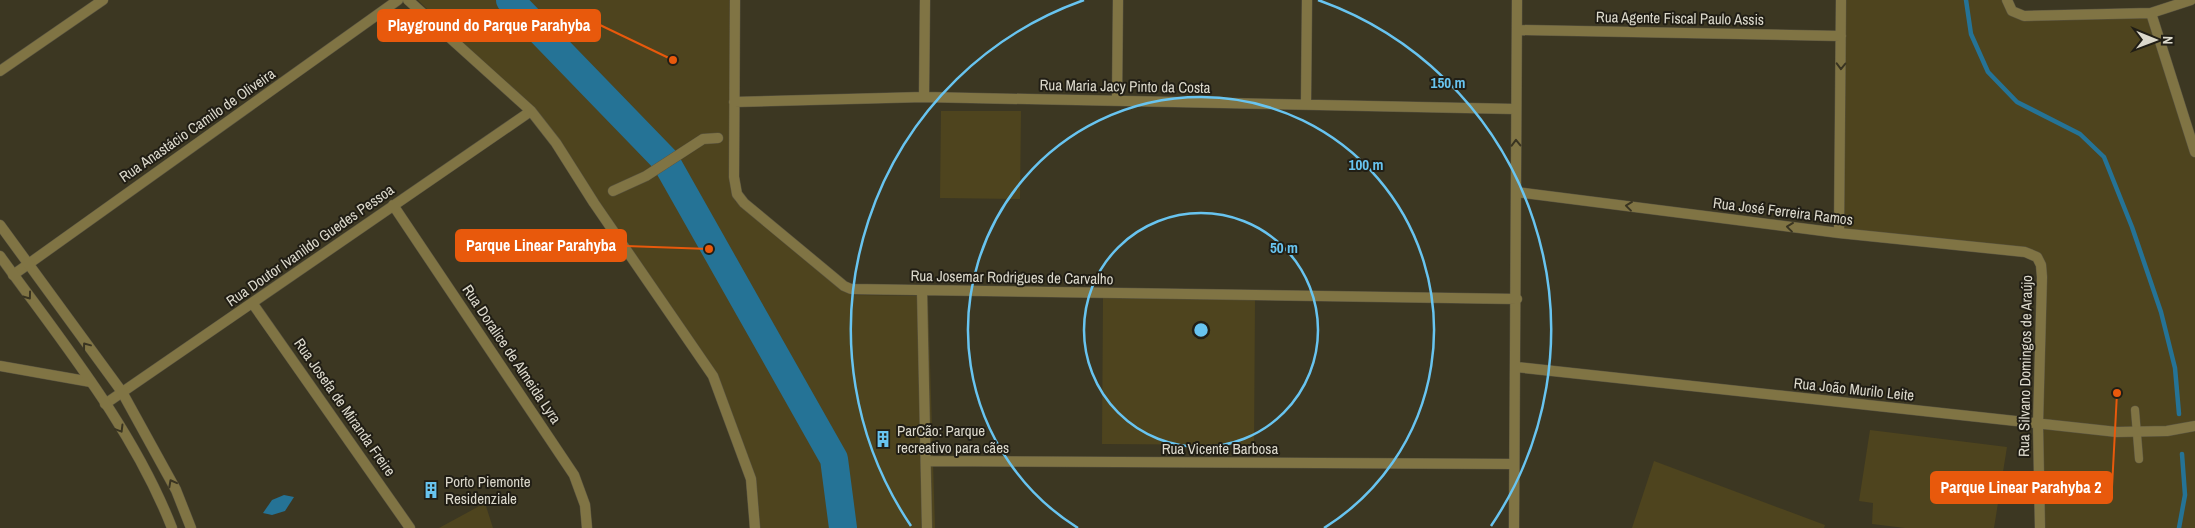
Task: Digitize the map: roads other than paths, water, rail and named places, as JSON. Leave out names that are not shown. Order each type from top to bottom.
[{"type":"street","points":[[0,71],[103,0]]},
{"type":"street","name":"Rua Anastácio Camilo de Oliveira","points":[[14,275],[398,0]]},
{"type":"street","points":[[408,0],[531,111],[556,143],[594,203],[713,376],[750,479],[755,528]]},
{"type":"street","name":"Rua Josemar Rodrigues de Carvalho","points":[[735,0],[734,102],[735,183],[737,194],[744,203],[844,286],[857,291],[1516,299]]},
{"type":"street","points":[[924,97],[925,0]]},
{"type":"street","points":[[1117,101],[1118,0]]},
{"type":"street","points":[[1306,103],[1307,0]]},
{"type":"street","points":[[1514,528],[1517,0]]},
{"type":"street","points":[[1839,233],[1841,0]]},
{"type":"street","points":[[2007,0],[2012,11],[2024,16],[2151,13],[2191,0]]},
{"type":"street","points":[[2151,13],[2195,152]]},
{"type":"street","name":"Rua Agente Fiscal Paulo Assis","points":[[1518,30],[1841,36]]},
{"type":"street","name":"Rua Maria Jacy Pinto da Costa","points":[[734,102],[924,97],[1306,103],[1515,109]]},
{"type":"street","name":"Rua Doutor Ivanildo Guedes Pessoa","points":[[105,404],[531,111]]},
{"type":"street","points":[[613,191],[646,176],[677,154],[703,140],[718,138]]},
{"type":"street","name":"Rua José Ferreira Ramos","points":[[1516,192],[1839,233],[2025,252],[2037,257],[2041,265]]},
{"type":"street","name":"Rua Doralice de Almeida Lyra","points":[[393,205],[574,475],[585,504],[587,528]]},
{"type":"street","points":[[0,225],[122,392],[176,490],[191,528]]},
{"type":"street","points":[[0,256],[105,404],[146,473],[172,528]]},
{"type":"street","name":"Rua Silvano Domingos de Araújo","points":[[2040,528],[2038,424],[2041,265]]},
{"type":"street","points":[[922,291],[928,528]]},
{"type":"street","name":"Rua Josefa de Miranda Freire","points":[[253,304],[410,528]]},
{"type":"street","points":[[0,366],[91,382]]},
{"type":"street","name":"Rua João Murilo Leite","points":[[1516,367],[2136,433],[2192,427]]},
{"type":"street","name":"Rua Vicente Barbosa","points":[[926,461],[1514,464]]},
{"type":"lane","points":[[2135,410],[2139,459]]},
{"type":"water","points":[[284,495],[294,497],[285,511],[272,515],[263,513],[272,500]]},
{"type":"waterway","points":[[510,0],[665,160],[834,459],[843,528]]},
{"type":"waterway","points":[[1966,0],[1971,34],[1988,72],[2017,102],[2080,134],[2104,157],[2132,227],[2161,312],[2175,368],[2179,414]]},
{"type":"waterway","points":[[2179,528],[2185,495],[2182,454]]},
{"type":"place","name":"Playground do Parque Parahyba","points":[[673,60]]},
{"type":"place","name":"Parque Linear Parahyba","points":[[709,249]]},
{"type":"place","name":"Parque Linear Parahyba 2","points":[[2117,393]]},
{"type":"place","name":"ParCão: Parque recreativo para cães","points":[[883,439]]},
{"type":"place","name":"Porto Piemonte Residenziale","points":[[431,490]]}]
